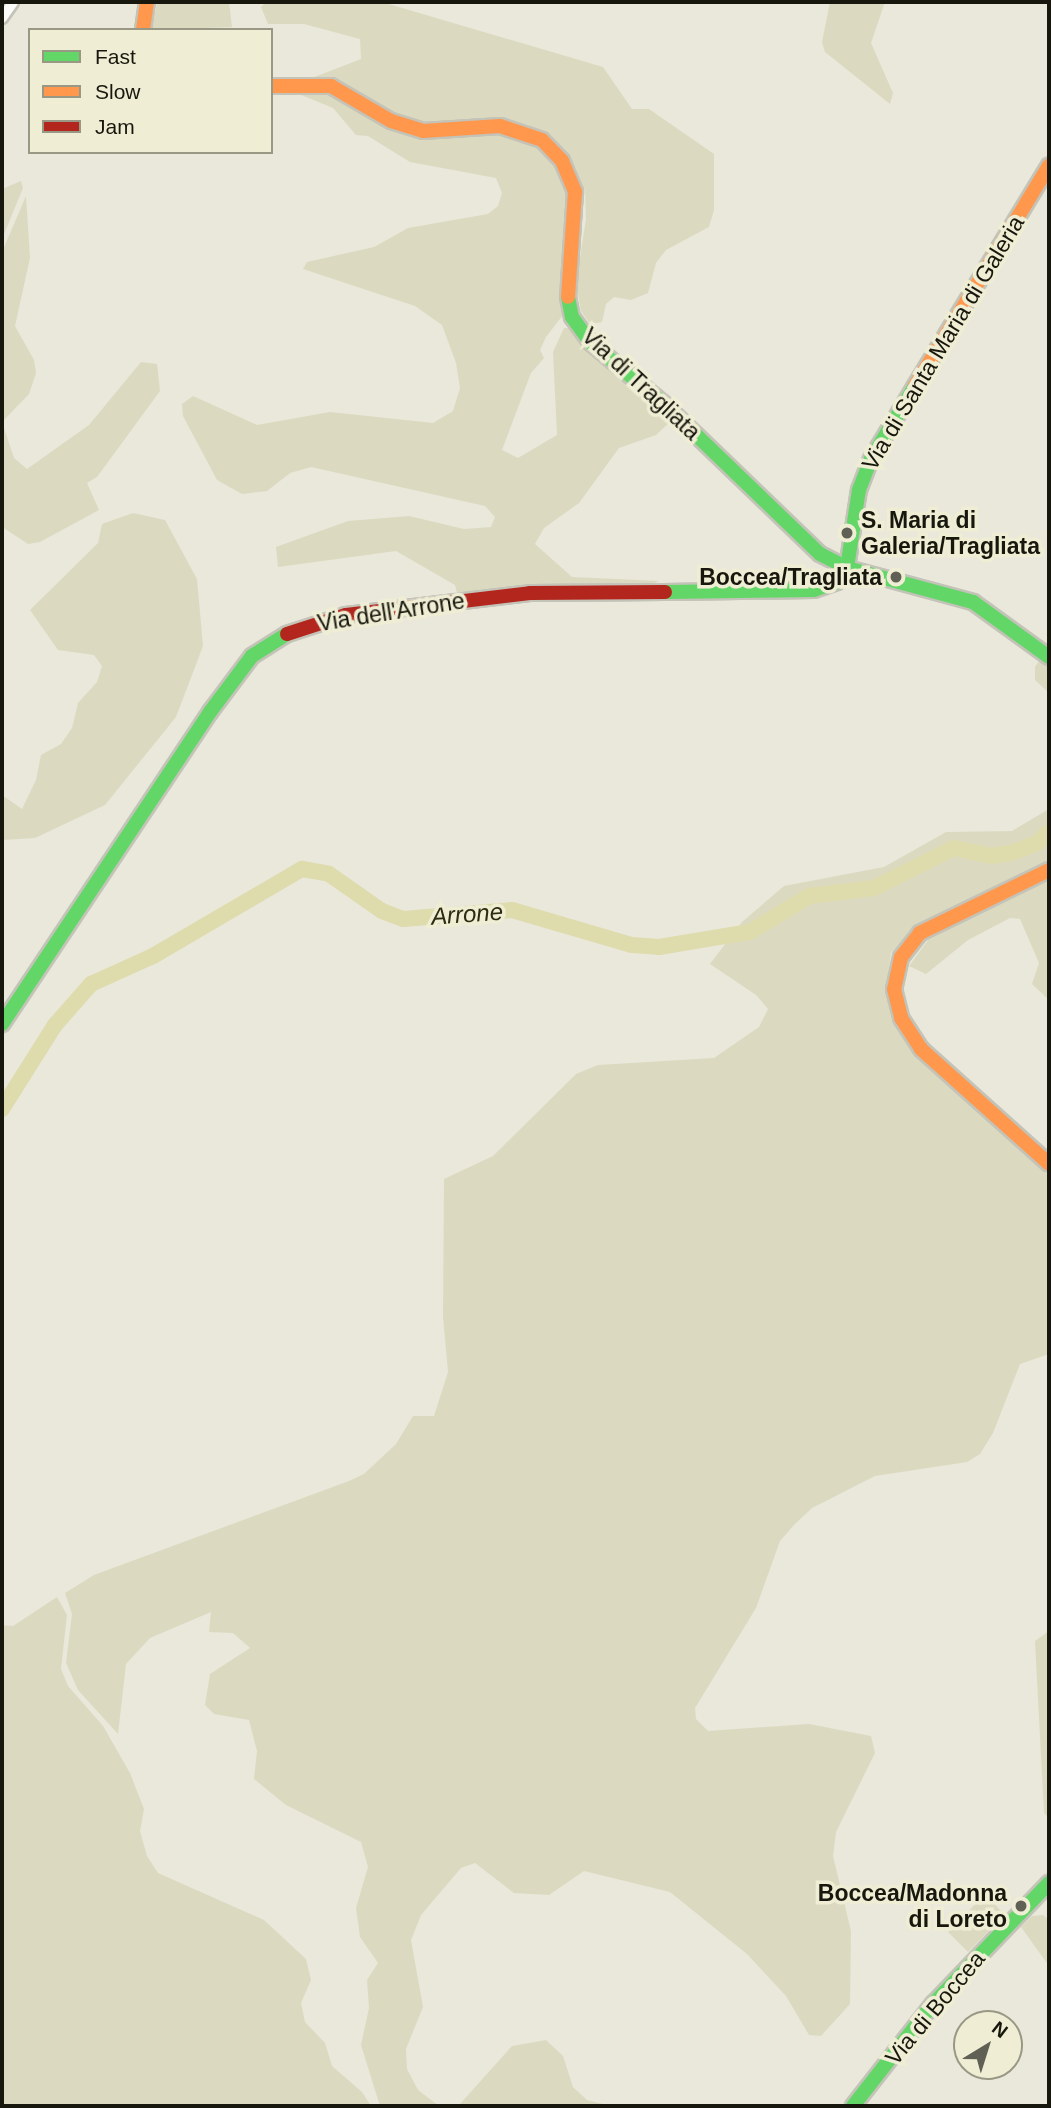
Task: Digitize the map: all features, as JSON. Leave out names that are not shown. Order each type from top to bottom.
[{"type":"street","points":[[2,18],[13,2]]},
{"type":"street","points":[[143,28],[147,2]]},
{"type":"street","name":"Via di Tragliata","points":[[273,86],[331,86],[387,119],[423,131],[500,126],[547,143],[562,161],[575,192],[566,283],[570,310],[580,331],[809,545],[847,568]]},
{"type":"street","name":"Via di Santa Maria di Galeria","points":[[847,568],[859,490],[872,458],[1049,166]]},
{"type":"street","points":[[847,568],[973,602],[1049,657]]},
{"type":"street","name":"Via dell'Arrone","points":[[2,1024],[204,720],[252,656],[276,638],[314,622],[354,614],[545,592],[821,589],[837,582],[847,568]]},
{"type":"street","points":[[1049,870],[920,933],[901,957],[894,989],[901,1018],[921,1049],[1013,1137],[1049,1164]]},
{"type":"street","name":"Via di Boccea","points":[[853,2106],[933,2004],[1049,1883]]},
{"type":"green space","points":[[157,2],[229,2],[232,27],[152,28]]},
{"type":"green space","points":[[266,2],[382,2],[603,67],[632,109],[649,109],[714,154],[714,210],[709,227],[666,250],[656,263],[648,293],[631,300],[614,297],[606,304],[602,322],[590,324],[581,311],[576,284],[586,219],[585,190],[575,168],[548,136],[525,125],[502,122],[434,125],[402,118],[349,86],[312,78],[361,59],[360,39],[304,24],[268,24],[261,7]]},
{"type":"green space","points":[[830,2],[885,2],[871,43],[893,93],[890,104],[825,52],[822,42]]},
{"type":"green space","points":[[294,92],[333,92],[384,125],[510,135],[538,146],[554,160],[571,189],[569,238],[559,290],[563,315],[546,337],[540,350],[544,358],[531,373],[502,450],[518,458],[557,435],[553,352],[564,328],[570,328],[670,422],[656,435],[619,448],[579,503],[544,528],[535,544],[572,577],[659,581],[643,588],[458,597],[455,585],[396,551],[278,567],[276,547],[348,521],[409,516],[464,529],[491,527],[495,517],[485,506],[311,467],[290,473],[267,491],[242,494],[217,480],[183,416],[182,404],[193,396],[257,425],[330,412],[433,423],[453,411],[460,388],[456,363],[442,325],[415,306],[303,269],[307,262],[374,247],[408,228],[488,214],[498,206],[502,193],[496,178],[410,162],[368,136],[356,135],[333,108]]},
{"type":"green space","points":[[21,181],[23,188],[2,239],[2,189]]},
{"type":"green space","points":[[26,196],[30,258],[15,326],[34,360],[36,373],[29,394],[2,422],[2,252]]},
{"type":"green space","points":[[141,362],[157,364],[160,391],[97,477],[87,483],[99,510],[40,542],[28,544],[2,527],[2,422],[14,458],[27,469],[89,425]]},
{"type":"green space","points":[[133,513],[165,520],[197,579],[203,646],[176,717],[105,805],[35,838],[2,840],[2,795],[22,809],[36,780],[41,755],[61,744],[72,728],[78,703],[97,682],[102,666],[94,655],[58,650],[30,610],[98,543],[102,524]]},
{"type":"green space","points":[[1042,656],[1049,662],[1049,693],[1035,680],[1035,667]]},
{"type":"green space","points":[[1049,809],[1049,866],[920,924],[891,953],[886,991],[889,1007],[909,1042],[940,1078],[1049,1176],[1049,1354],[1020,1364],[993,1433],[980,1454],[967,1462],[875,1476],[812,1508],[794,1525],[780,1541],[756,1608],[695,1708],[696,1719],[708,1731],[809,1724],[871,1736],[875,1753],[836,1832],[833,1856],[851,1931],[850,2004],[821,2036],[809,2035],[786,1996],[747,1954],[670,1892],[584,1871],[549,1895],[514,1893],[475,1863],[461,1868],[421,1915],[411,1940],[423,2007],[406,2049],[407,2069],[418,2090],[439,2106],[380,2106],[361,2045],[369,2008],[367,1980],[378,1963],[360,1937],[356,1908],[368,1867],[361,1842],[286,1805],[254,1779],[257,1751],[249,1720],[214,1714],[205,1705],[210,1674],[250,1648],[233,1633],[209,1632],[211,1612],[150,1638],[126,1664],[118,1734],[78,1690],[66,1663],[72,1614],[65,1593],[94,1575],[364,1474],[396,1444],[413,1416],[434,1416],[448,1372],[443,1317],[444,1179],[493,1156],[576,1074],[598,1065],[714,1058],[759,1027],[768,1009],[756,995],[710,964],[742,922],[784,886],[884,867],[946,832],[1012,831]]},
{"type":"green space","points":[[1049,878],[1049,1000],[1032,984],[1039,963],[1020,919],[1010,918],[968,940],[926,974],[909,966],[928,940]]},
{"type":"green space","points":[[57,1597],[67,1615],[61,1669],[68,1686],[103,1726],[130,1773],[144,1809],[140,1831],[147,1856],[158,1873],[264,1920],[306,1959],[311,1980],[301,2003],[305,2022],[325,2043],[332,2066],[362,2092],[371,2106],[2,2106],[2,1625],[13,1626]]},
{"type":"green space","points":[[1049,1631],[1049,1818],[1044,1813],[1035,1641]]},
{"type":"green space","points":[[985,1894],[1005,1915],[968,1952],[948,1932]]},
{"type":"green space","points":[[1043,1915],[1049,1920],[1049,1966],[1021,1927],[1032,1916]]},
{"type":"green space","points":[[546,2040],[563,2056],[573,2087],[587,2100],[611,2106],[442,2106],[460,2104],[512,2046]]},
{"type":"waterway","name":"Arrone","points":[[2,1109],[55,1025],[91,984],[153,956],[302,869],[329,874],[382,911],[403,919],[512,910],[632,945],[659,947],[750,932],[809,896],[874,888],[954,848],[992,856],[1014,852],[1037,843],[1049,832]]},
{"type":"traffic: fast","points":[[568,297],[572,317],[591,343],[664,404],[820,554],[847,568],[973,602],[1049,657]]},
{"type":"traffic: fast","points":[[665,592],[814,590],[837,582],[847,568],[859,490],[871,459],[915,386]]},
{"type":"traffic: fast","points":[[2,1024],[210,712],[252,656],[287,634]]},
{"type":"traffic: fast","points":[[853,2106],[933,2004],[1049,1883]]},
{"type":"traffic: slow","points":[[143,28],[147,2]]},
{"type":"traffic: slow","points":[[273,86],[331,86],[391,121],[423,131],[500,126],[542,140],[562,161],[575,192],[568,297]]},
{"type":"traffic: slow","points":[[915,386],[1049,166]]},
{"type":"traffic: slow","points":[[1049,870],[920,933],[901,957],[894,989],[901,1018],[921,1049],[1049,1164]]},
{"type":"traffic: jam","points":[[287,634],[346,615],[530,593],[665,592]]},
{"type":"place","name":"S. Maria di Galeria/Tragliata","points":[[847,533]]},
{"type":"place","name":"Boccea/Tragliata","points":[[896,577]]},
{"type":"place","name":"Boccea/Madonna di Loreto","points":[[1021,1906]]}]
